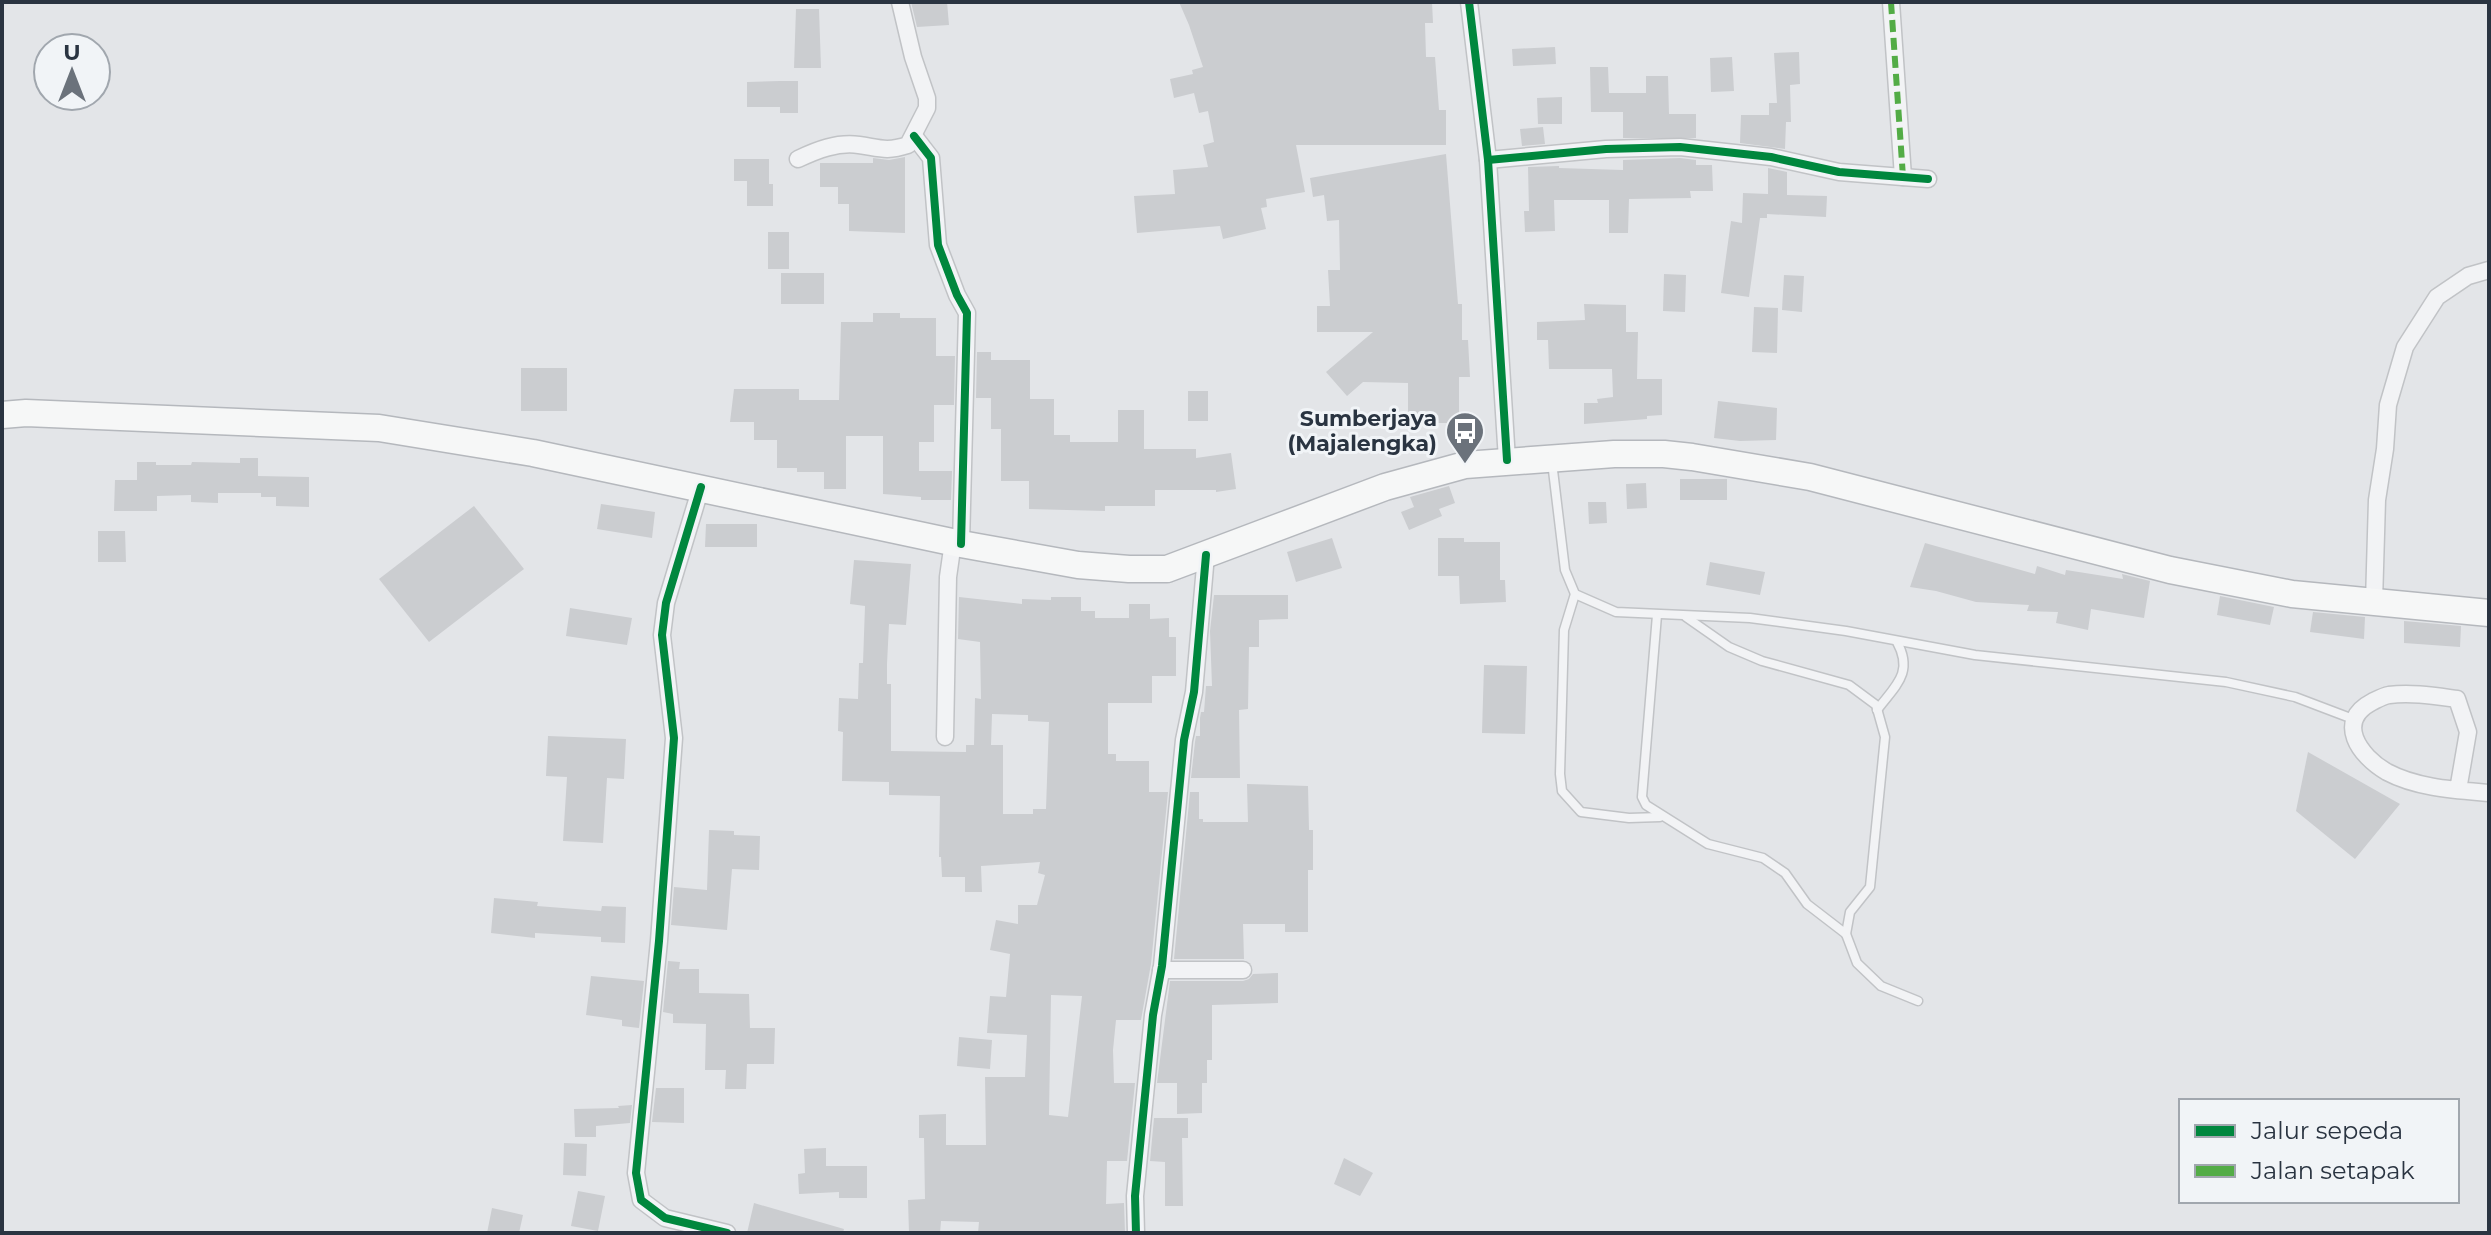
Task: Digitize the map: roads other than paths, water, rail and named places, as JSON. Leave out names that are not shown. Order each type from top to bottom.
[{"type":"highway","points":[[2,415],[26,413],[379,428],[533,453],[957,543],[1078,565],[1129,569],[1167,569],[1385,487],[1465,465],[1614,454],[1664,454],[1810,477],[2170,570],[2292,594],[2489,613]]},
{"type":"street","points":[[798,159],[835,145],[892,150],[908,145],[914,136],[927,108],[927,98],[900,2]]},
{"type":"street","points":[[1469,2],[1488,160],[1507,460]]},
{"type":"street","points":[[1891,2],[1903,177]]},
{"type":"street","points":[[914,136],[931,158],[938,245],[967,313],[957,543],[948,577],[945,737]]},
{"type":"street","points":[[1488,160],[1606,149],[1680,147],[1771,157],[1839,172],[1928,179]]},
{"type":"street","points":[[2374,602],[2377,500],[2388,405],[2405,347],[2437,297],[2468,276],[2489,270]]},
{"type":"street","points":[[701,487],[666,603],[662,635],[674,738],[659,941],[636,1173],[641,1200],[665,1218],[727,1233]]},
{"type":"street","points":[[1136,1233],[1135,1196],[1153,1015],[1161,970],[1184,740],[1194,692],[1206,555]]},
{"type":"street","points":[[2458,790],[2468,732],[2457,699],[2415,694],[2386,695],[2359,709],[2353,719],[2355,740],[2362,751],[2388,773],[2421,784],[2458,790],[2489,793]]},
{"type":"street","points":[[1161,970],[1243,970]]},
{"type":"lane","points":[[1551,458],[1565,570],[1575,594],[1564,630],[1562,791],[1581,812],[1629,818],[1663,817]]},
{"type":"lane","points":[[1575,594],[1616,612],[1750,618],[1846,631],[1975,655],[2226,682],[2295,697],[2353,719]]},
{"type":"lane","points":[[1657,615],[1642,797],[1646,805],[1708,844],[1763,858],[1785,873],[1807,904],[1846,934]]},
{"type":"lane","points":[[1685,617],[1729,647],[1762,661],[1849,685],[1876,705],[1885,737],[1870,887],[1850,912],[1846,934],[1857,963],[1881,986],[1918,1001]]},
{"type":"lane","points":[[1877,710],[1898,686],[1904,668],[1905,656],[1897,642]]},
{"type":"place","name":"Sumberjaya (Majalengka)","points":[[1465,465]]}]
